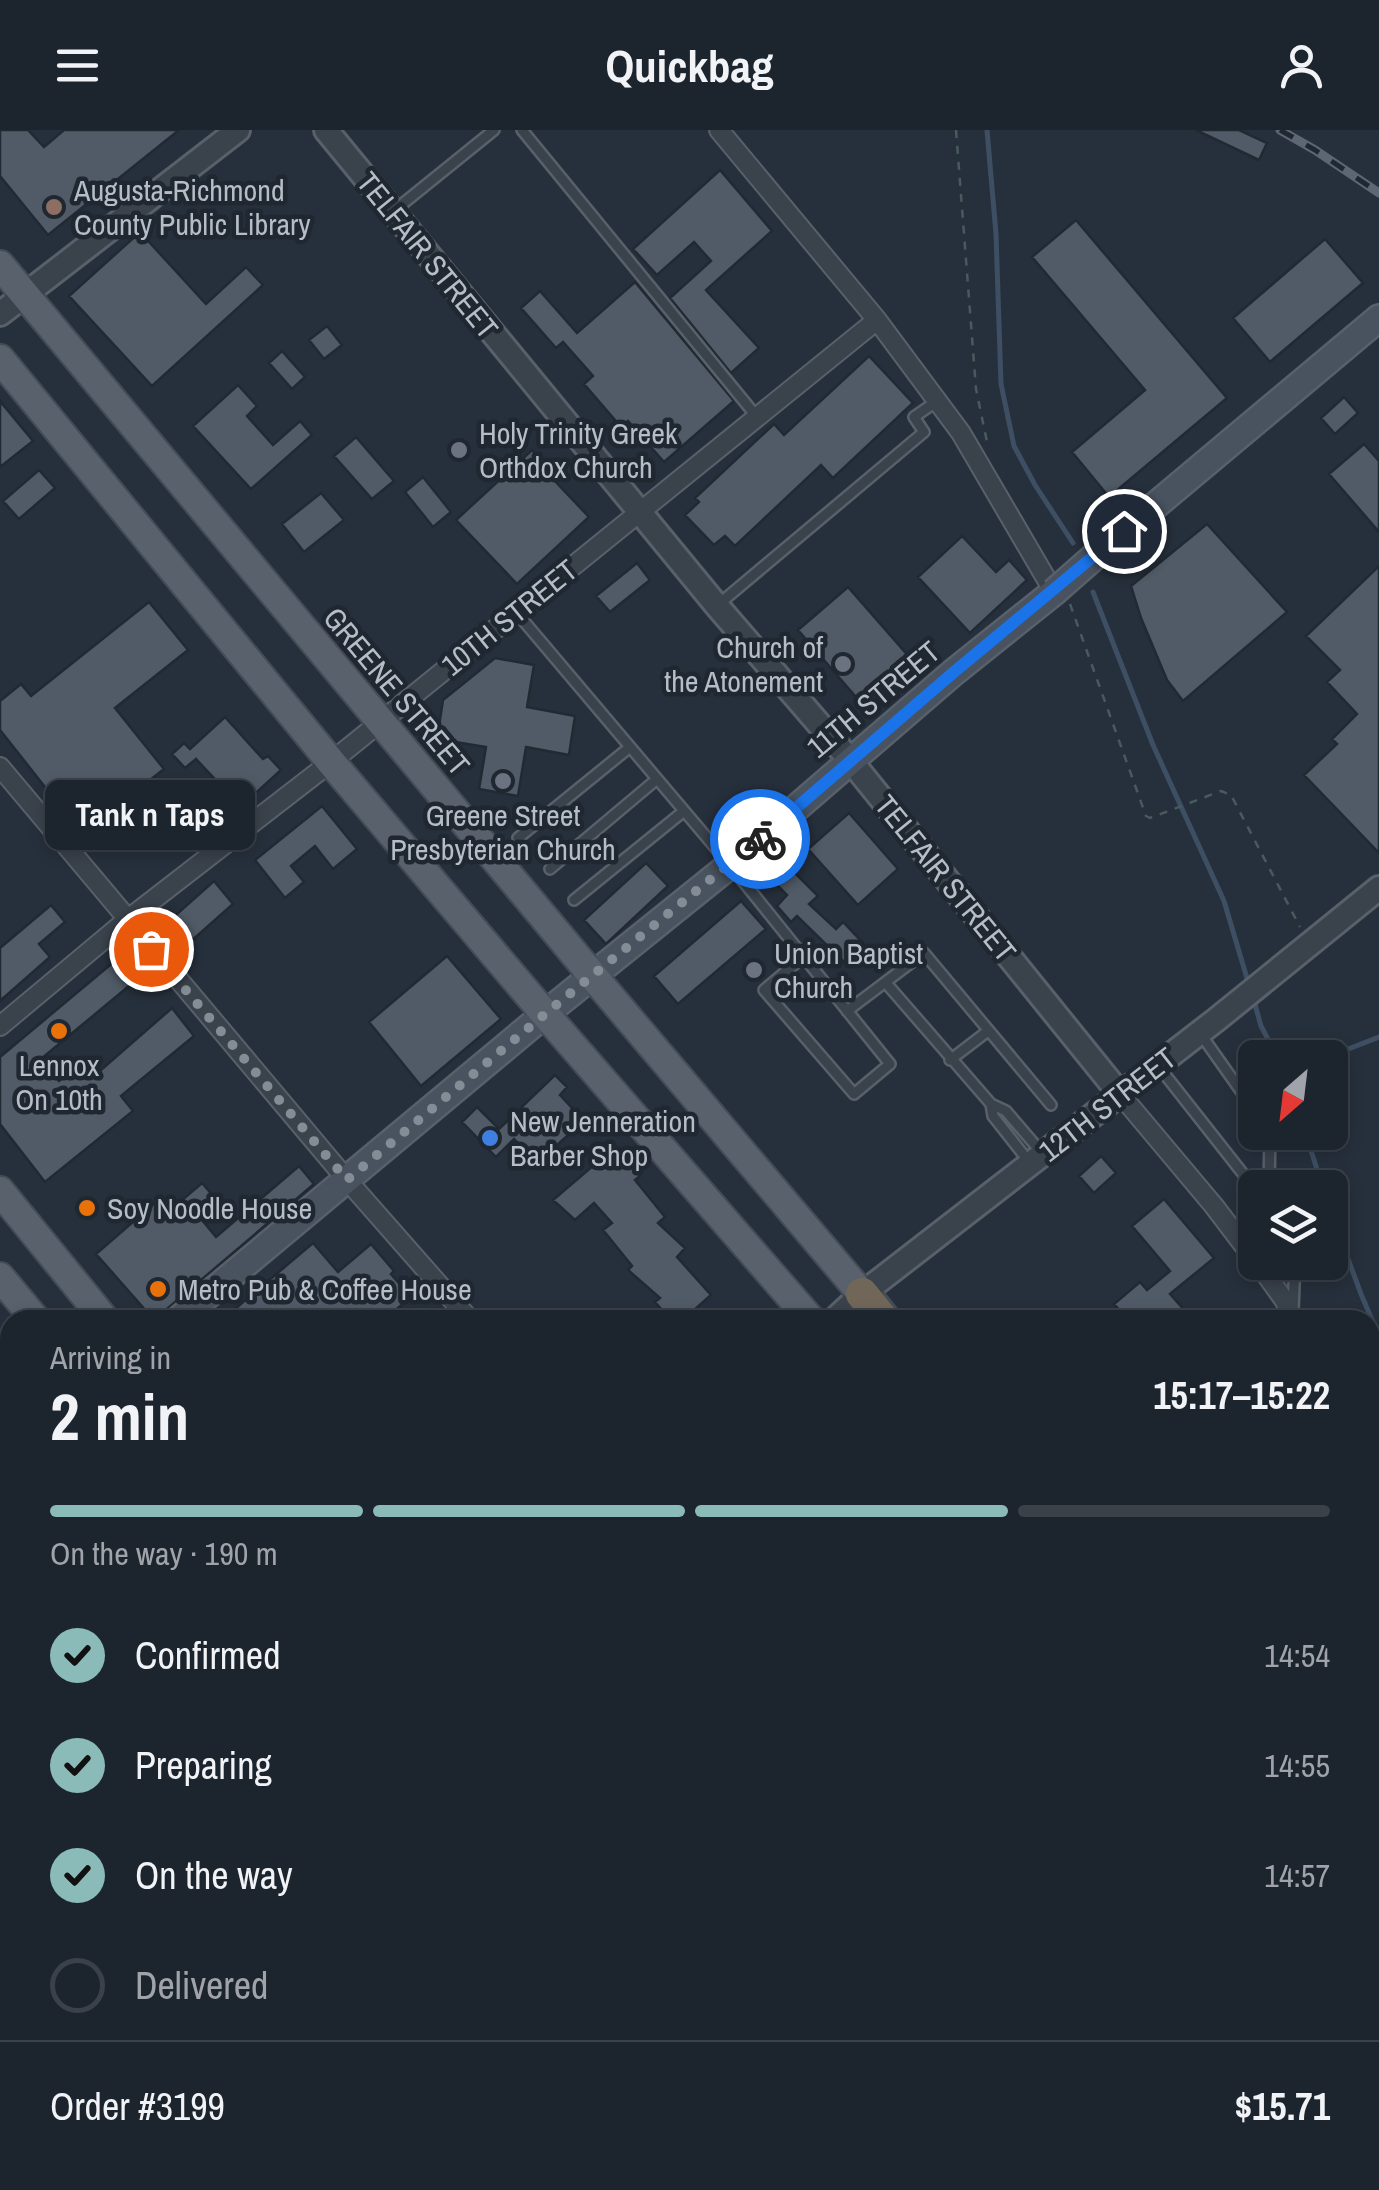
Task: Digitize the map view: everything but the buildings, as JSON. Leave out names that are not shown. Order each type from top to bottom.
[{"type":"highway","points":[[862,1294],[875,1310]]},
{"type":"main road","name":"GREENE STREET","points":[[0,264],[862,1294]]},
{"type":"main road","name":"11TH STREET","points":[[190,1310],[730,865],[850,760],[1061,594],[1095,556],[1379,318]]},
{"type":"main road","points":[[0,360],[330,762],[802,1310]]},
{"type":"main road","points":[[0,1191],[97,1310]]},
{"type":"main road","points":[[0,1277],[28,1310]]},
{"type":"street","points":[[0,314],[238,130]]},
{"type":"street","name":"TELFAIR STREET","points":[[326,130],[717,606],[850,760],[1238,1238]]},
{"type":"street","points":[[718,130],[877,320],[961,433],[1061,594]]},
{"type":"street","name":"10TH STREET","points":[[0,1026],[877,320]]},
{"type":"street","points":[[0,767],[461,1310]]},
{"type":"street","name":"12TH STREET","points":[[845,1310],[1379,888]]},
{"type":"street","name":"TELFAIR STREET","points":[[1269,1280],[1289,1310]]},
{"type":"lane","points":[[393,212],[494,130]]},
{"type":"lane","points":[[522,130],[757,417]]},
{"type":"lane","points":[[717,606],[924,432],[914,417],[937,401]]},
{"type":"lane","points":[[516,612],[730,865],[890,1064],[854,1094],[764,990],[803,958]]},
{"type":"lane","points":[[518,838],[630,747]]},
{"type":"lane","points":[[550,869],[657,779]]},
{"type":"lane","points":[[574,900],[684,811]]},
{"type":"lane","points":[[847,1011],[924,953],[1051,1105]]},
{"type":"lane","points":[[886,983],[991,1104],[993,1116],[1036,1159]]},
{"type":"lane","points":[[1208,1026],[1238,1080]]},
{"type":"lane","points":[[950,1060],[988,1031]]},
{"type":"lane","points":[[1157,1065],[1241,1170]]},
{"type":"lane","points":[[1293,1310],[1294,1280]]},
{"type":"path","points":[[956,130],[976,389],[987,442]]},
{"type":"path","points":[[1061,594],[1146,816],[1150,818],[1220,791],[1232,794],[1303,933]]},
{"type":"waterway","points":[[987,130],[996,234],[1001,384],[1014,446],[1073,543]]},
{"type":"waterway","points":[[1093,592],[1153,745],[1224,901],[1249,985]]},
{"type":"waterway","points":[[1254,1001],[1268,1040]]},
{"type":"waterway","points":[[1348,1049],[1379,1037]]},
{"type":"waterway","points":[[1311,1150],[1317,1170]]},
{"type":"waterway","points":[[1348,1259],[1368,1310]]},
{"type":"railway","points":[[1280,130],[1379,193]]},
{"type":"way so far","points":[[151,949],[347,1180],[760,839]]},
{"type":"place","name":"Augusta-Richmond County Public Library","points":[[54,207]]},
{"type":"place","name":"Holy Trinity Greek Orthdox Church","points":[[459,450]]},
{"type":"place","name":"Church of the Atonement","points":[[843,664]]},
{"type":"place","name":"Greene Street Presbyterian Church","points":[[503,781]]},
{"type":"place","name":"Tank n Taps","points":[[151,949]]},
{"type":"place","name":"Union Baptist Church","points":[[754,970]]},
{"type":"place","name":"Lennox On 10th","points":[[59,1031]]},
{"type":"place","name":"New Jenneration Barber Shop","points":[[490,1138]]},
{"type":"place","name":"Soy Noodle House","points":[[87,1208]]},
{"type":"place","name":"Metro Pub & Coffee House","points":[[158,1289]]},
{"type":"route","points":[[760,839],[1124,531]]}]
